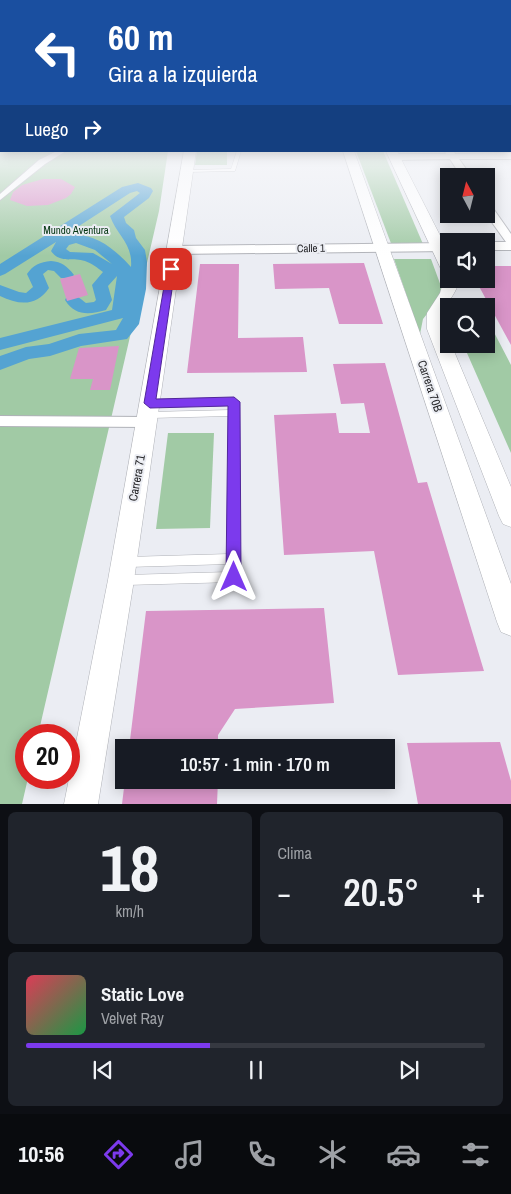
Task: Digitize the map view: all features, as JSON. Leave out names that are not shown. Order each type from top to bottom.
[{"type":"street","points":[[0,198],[20,181]]},
{"type":"street","name":"Carrera 71","points":[[81,804],[122,571],[186,181]]},
{"type":"street","name":"Carrera 70B","points":[[358,181],[511,622]]},
{"type":"street","points":[[407,181],[440,241]]},
{"type":"street","points":[[495,219],[511,242]]},
{"type":"street","points":[[495,246],[511,246]]},
{"type":"street","name":"Calle 1","points":[[174,250],[440,247]]},
{"type":"street","name":"Carrera 70B","points":[[451,288],[436,308],[434,318],[436,328],[511,516]]},
{"type":"street","points":[[0,421],[148,414]]},
{"type":"lane","points":[[122,571],[234,577],[234,402],[148,414]]},
{"type":"lane","points":[[148,414],[234,413]]},
{"type":"lane","points":[[122,571],[234,559]]},
{"type":"green space","name":"Mundo Aventura","points":[[0,181],[164,181],[159,211],[41,724],[15,724],[15,789],[25,789],[22,804],[0,804]]},
{"type":"green space","points":[[367,181],[396,181],[423,244],[392,246]]},
{"type":"green space","points":[[394,259],[431,259],[440,288],[442,289],[441,296],[423,319],[420,334]]},
{"type":"green space","points":[[495,334],[511,365],[511,453],[467,353],[495,353]]},
{"type":"green space","points":[[168,433],[214,433],[210,528],[156,529]]},
{"type":"building","points":[[38,181],[64,181],[75,187],[66,198],[48,205],[27,206],[10,200],[13,192],[22,185]]},
{"type":"building","points":[[364,263],[383,324],[339,324],[329,288],[275,289],[273,264]]},
{"type":"building","points":[[200,264],[239,264],[238,338],[303,337],[307,372],[187,373]]},
{"type":"building","points":[[495,266],[511,266],[511,345],[495,316],[495,298],[485,298],[480,288],[495,288]]},
{"type":"building","points":[[80,274],[88,295],[67,301],[60,279]]},
{"type":"building","points":[[119,346],[110,390],[90,390],[93,379],[70,379],[79,348]]},
{"type":"building","points":[[385,363],[418,483],[427,482],[484,671],[398,675],[374,551],[284,555],[274,415],[336,413],[339,433],[370,433],[364,403],[341,404],[333,364]]},
{"type":"building","points":[[324,608],[334,703],[235,709],[218,735],[218,739],[130,739],[146,611]]},
{"type":"building","points":[[500,742],[511,781],[511,804],[418,804],[407,743]]},
{"type":"building","points":[[124,789],[218,789],[217,804],[122,804]]},
{"type":"waterway","points":[[0,271],[126,190],[138,187],[147,191],[145,195],[117,216],[120,225],[127,230],[129,239],[138,250],[139,262],[138,289],[130,324],[121,335],[79,340],[50,350],[26,353],[0,363]]},
{"type":"waterway","points":[[0,344],[118,314],[121,309],[120,304],[126,270],[107,252],[92,242],[76,239],[62,243],[58,251],[67,256],[88,256],[111,270],[111,274],[100,285],[104,300],[100,306],[85,309],[73,300]]},
{"type":"waterway","points":[[0,290],[16,297],[30,298],[41,288],[35,274],[42,267],[55,266],[66,275]]},
{"type":"route","points":[[171,269],[150,403],[234,402],[234,577]]}]
